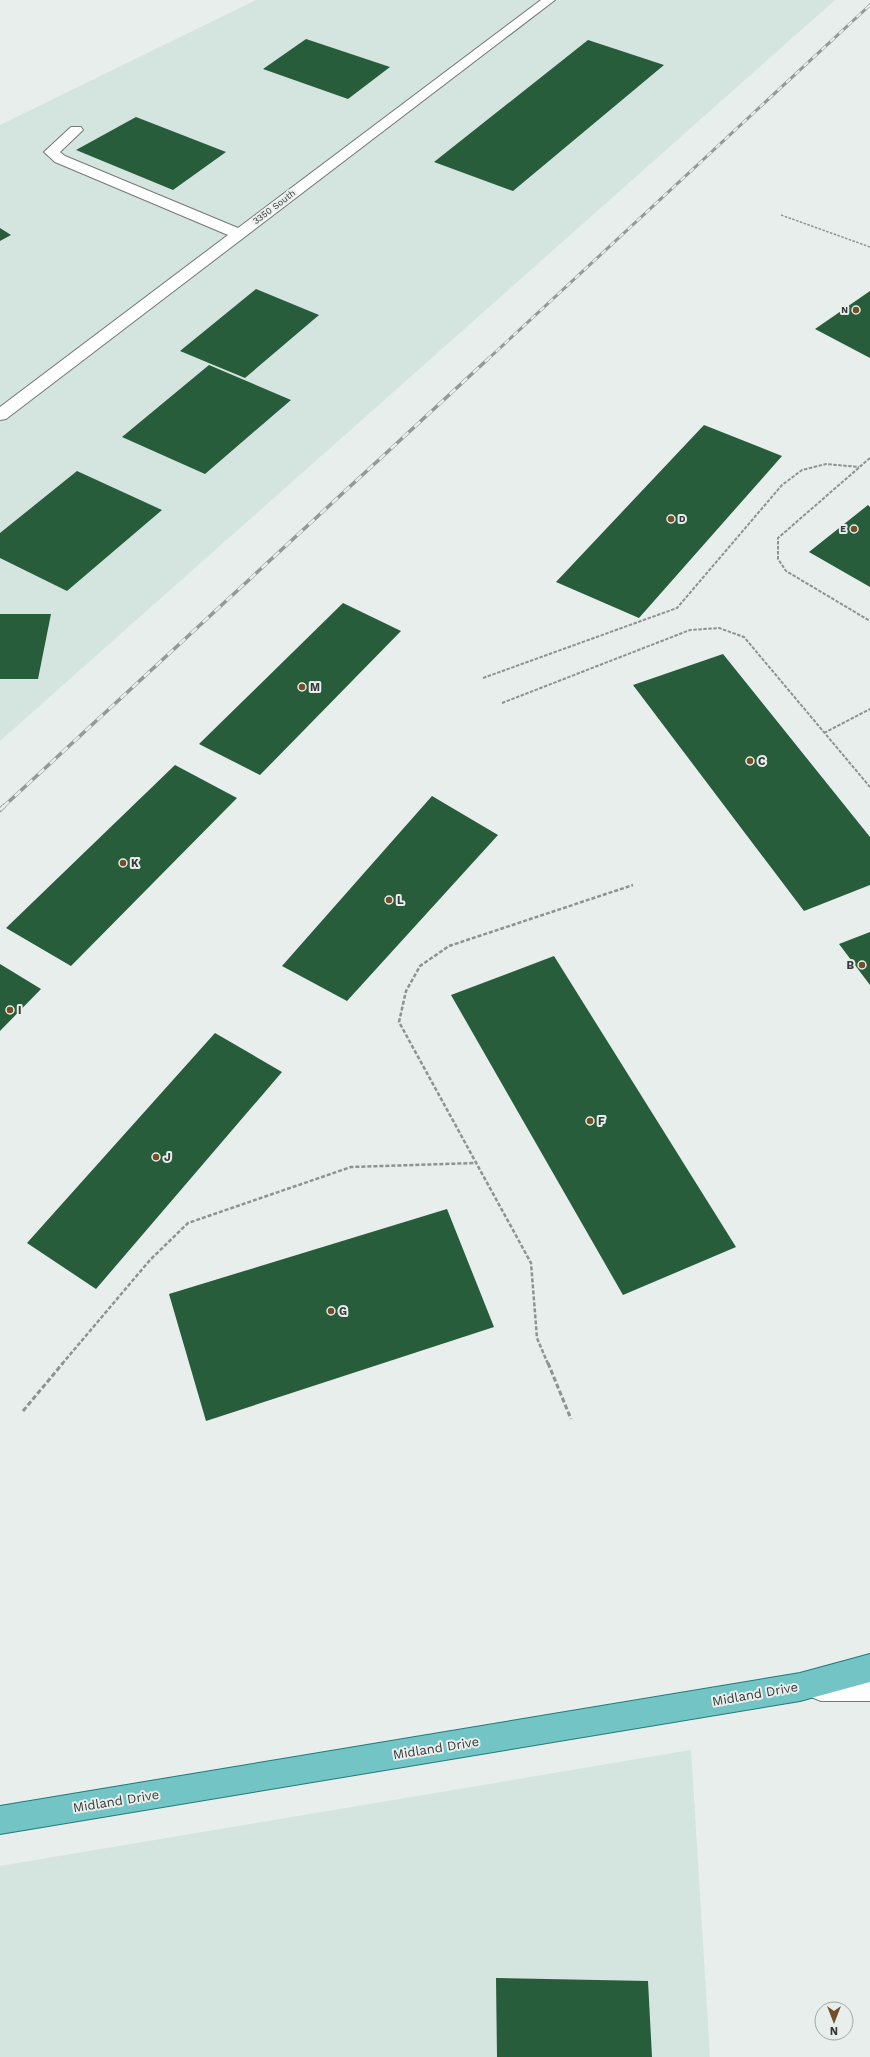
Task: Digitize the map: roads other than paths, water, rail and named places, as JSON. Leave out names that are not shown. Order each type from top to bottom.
[{"type":"main road","name":"Midland Drive","points":[[0,1820],[800,1687],[870,1668]]},
{"type":"street","name":"3350 South","points":[[0,415],[549,0]]},
{"type":"street","points":[[76,130],[51,152],[60,159],[239,234]]},
{"type":"street","points":[[800,1687],[870,1687]]},
{"type":"railway","points":[[487,360],[870,5]]},
{"type":"railway","points":[[3,807],[488,359]]},
{"type":"railway","points":[[0,810],[3,807]]},
{"type":"place","name":"N","points":[[856,310]]},
{"type":"place","name":"D","points":[[671,519]]},
{"type":"place","name":"E","points":[[854,529]]},
{"type":"place","name":"M","points":[[302,687]]},
{"type":"place","name":"C","points":[[750,761]]},
{"type":"place","name":"K","points":[[123,863]]},
{"type":"place","name":"L","points":[[389,900]]},
{"type":"place","name":"B","points":[[862,965]]},
{"type":"place","name":"I","points":[[10,1010]]},
{"type":"place","name":"F","points":[[590,1121]]},
{"type":"place","name":"J","points":[[156,1157]]},
{"type":"place","name":"G","points":[[331,1311]]}]
